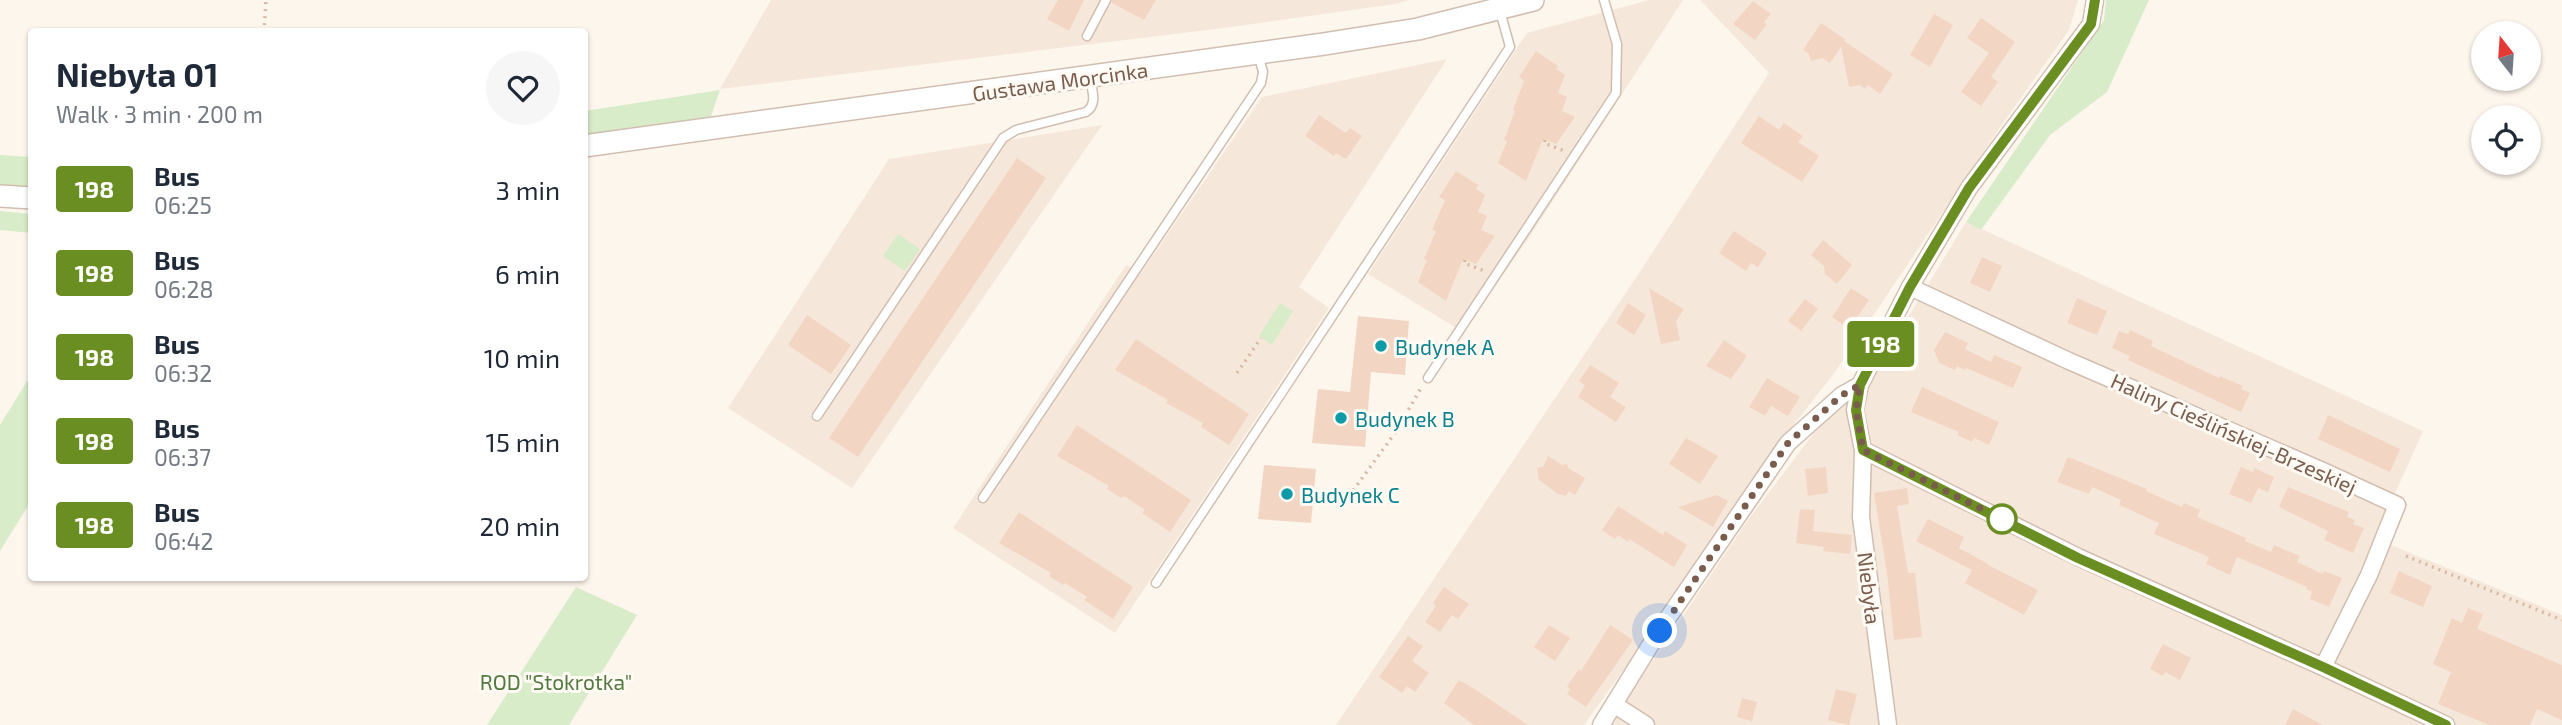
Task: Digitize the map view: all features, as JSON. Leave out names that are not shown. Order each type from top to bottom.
[{"type":"street","name":"Gustawa Morcinka","points":[[588,145],[1258,54],[1418,29],[1533,0]]},
{"type":"street","points":[[1601,725],[1660,631],[1788,443],[1842,395],[1860,385],[1910,287],[1969,188],[2091,24],[2095,0]]},
{"type":"street","points":[[0,196],[28,198]]},
{"type":"street","name":"Haliny Cieślińskiej-Brzeskiej","points":[[1910,287],[2068,361],[2397,505],[2369,575],[2323,667]]},
{"type":"street","name":"Niebyła","points":[[1860,385],[1856,410],[1863,450],[1861,517],[1888,725]]},
{"type":"street","points":[[1863,450],[2078,558],[2446,725]]},
{"type":"street","points":[[1615,705],[1646,725]]},
{"type":"lane","points":[[1087,36],[1106,0]]},
{"type":"lane","points":[[1428,377],[1616,93],[1617,44],[1604,0]]},
{"type":"lane","points":[[1156,583],[1510,47],[1499,10]]},
{"type":"lane","points":[[983,498],[1261,83],[1263,72],[1258,54]]},
{"type":"lane","points":[[817,416],[1003,138],[1016,130],[1086,112],[1092,108],[1094,102],[1090,78]]},
{"type":"path","points":[[264,28],[266,0]]},
{"type":"path","points":[[1545,139],[1544,143],[1576,155]]},
{"type":"path","points":[[1465,260],[1464,263],[1496,276]]},
{"type":"path","points":[[1237,373],[1261,338]]},
{"type":"path","points":[[1349,496],[1395,433],[1428,377]]},
{"type":"path","points":[[2406,556],[2562,620]]},
{"type":"shaded area","points":[[771,0],[1409,0],[1224,28],[720,89]]},
{"type":"shaded area","points":[[1649,0],[1683,0],[1528,239],[1463,332],[1368,274],[1527,33]]},
{"type":"shaded area","points":[[1700,0],[2078,0],[2069,30],[1835,372],[1778,445],[1584,725],[1336,725],[1645,264],[1769,73]]},
{"type":"shaded area","points":[[1447,59],[1299,287],[1329,308],[1115,633],[953,528],[1126,265],[1141,273],[1262,97]]},
{"type":"shaded area","points":[[1102,125],[852,488],[728,408],[889,159]]},
{"type":"shaded area","points":[[1966,222],[2423,431],[2394,496],[2408,504],[2391,545],[2562,615],[2562,725],[1609,725],[1748,520],[1836,404],[1880,363]]},
{"type":"green space","points":[[2106,0],[2149,0],[2107,92],[2050,135],[1981,230],[1966,222],[2104,20]]},
{"type":"green space","points":[[720,90],[710,119],[588,137],[588,111]]},
{"type":"green space","points":[[0,155],[28,157],[28,189],[0,186]]},
{"type":"green space","points":[[0,211],[28,214],[28,233],[0,230]]},
{"type":"green space","points":[[898,234],[920,249],[905,271],[883,256]]},
{"type":"green space","points":[[1280,303],[1293,311],[1272,345],[1259,336]]},
{"type":"green space","points":[[28,380],[28,506],[0,551],[0,425]]},
{"type":"green space","name":"ROD \"Stokrotka\"","points":[[576,587],[637,615],[569,725],[487,725]]},
{"type":"building","points":[[1058,0],[1084,0],[1069,31],[1047,19]]},
{"type":"building","points":[[1112,0],[1156,0],[1144,20],[1112,3]]},
{"type":"building","points":[[1753,1],[1771,14],[1755,40],[1733,24]]},
{"type":"building","points":[[1934,14],[1953,25],[1930,67],[1910,55]]},
{"type":"building","points":[[1981,18],[2015,42],[1991,77],[1998,82],[1981,106],[1961,92],[1989,53],[1967,38]]},
{"type":"building","points":[[1821,23],[1893,74],[1880,94],[1868,85],[1865,89],[1860,85],[1849,87],[1841,47],[1830,63],[1822,58],[1811,61],[1809,54],[1803,50]]},
{"type":"building","points":[[1536,51],[1558,66],[1556,69],[1565,75],[1558,93],[1567,97],[1562,111],[1575,117],[1556,144],[1543,139],[1526,181],[1498,163],[1524,81],[1519,77]]},
{"type":"building","points":[[1319,115],[1346,133],[1350,128],[1362,136],[1346,159],[1336,153],[1334,156],[1305,136]]},
{"type":"building","points":[[1759,116],[1779,130],[1784,123],[1803,136],[1798,142],[1819,156],[1802,182],[1741,143]]},
{"type":"building","points":[[1017,158],[1046,178],[858,457],[829,438]]},
{"type":"building","points":[[1456,171],[1478,185],[1476,189],[1485,195],[1478,212],[1487,216],[1481,230],[1495,236],[1476,264],[1463,259],[1446,301],[1418,282],[1436,231],[1432,230],[1445,200],[1439,197]]},
{"type":"building","points":[[1734,231],[1767,253],[1758,267],[1751,263],[1746,271],[1719,253]]},
{"type":"building","points":[[1823,240],[1852,265],[1837,284],[1825,274],[1824,266],[1811,255]]},
{"type":"building","points":[[1982,257],[2002,266],[1990,292],[1970,283]]},
{"type":"building","points":[[1649,288],[1684,309],[1676,321],[1680,340],[1661,344]]},
{"type":"building","points":[[1851,288],[1869,300],[1849,329],[1832,317]]},
{"type":"building","points":[[2077,298],[2107,311],[2097,335],[2067,323]]},
{"type":"building","points":[[1805,299],[1818,309],[1801,331],[1788,321]]},
{"type":"building","points":[[1628,303],[1646,315],[1634,335],[1616,323]]},
{"type":"building","points":[[807,315],[851,345],[831,374],[788,345]]},
{"type":"building","points":[[1358,316],[1409,321],[1405,375],[1371,372],[1365,447],[1312,443],[1318,389],[1350,392]]},
{"type":"building","points":[[2130,330],[2153,341],[2151,346],[2219,378],[2220,376],[2243,386],[2241,389],[2250,393],[2241,412],[2128,360],[2130,356],[2112,348],[2119,331],[2128,334]]},
{"type":"building","points":[[1945,332],[1968,343],[1965,349],[1991,362],[1994,355],[2022,367],[2013,388],[1966,368],[1965,370],[1957,366],[1955,370],[1939,363],[1934,350]]},
{"type":"building","points":[[1136,339],[1249,414],[1229,445],[1201,427],[1203,423],[1115,370]]},
{"type":"building","points":[[1724,340],[1747,356],[1731,379],[1706,366]]},
{"type":"building","points":[[1590,365],[1619,383],[1610,397],[1626,407],[1616,422],[1578,397],[1585,385],[1579,381]]},
{"type":"building","points":[[1767,378],[1800,397],[1788,416],[1771,406],[1765,416],[1749,407]]},
{"type":"building","points":[[1922,387],[1999,422],[1989,445],[1974,438],[1972,442],[1957,435],[1959,432],[1911,412]]},
{"type":"building","points":[[2328,415],[2400,449],[2390,472],[2318,439]]},
{"type":"building","points":[[1077,425],[1191,500],[1170,532],[1142,513],[1145,510],[1124,496],[1121,498],[1107,489],[1109,486],[1057,456]]},
{"type":"building","points":[[1686,438],[1718,456],[1700,484],[1669,464]]},
{"type":"building","points":[[1548,456],[1562,465],[1567,464],[1568,468],[1585,478],[1575,495],[1569,491],[1566,496],[1558,494],[1539,480],[1537,468],[1543,467]]},
{"type":"building","points":[[2068,457],[2147,489],[2146,491],[2182,507],[2184,503],[2200,510],[2197,517],[2246,538],[2245,541],[2271,552],[2274,545],[2300,556],[2297,562],[2323,574],[2324,571],[2342,578],[2329,607],[2310,599],[2312,592],[2306,589],[2307,587],[2237,557],[2230,575],[2206,564],[2209,557],[2154,534],[2159,523],[2119,505],[2121,500],[2092,487],[2089,494],[2057,482]]},
{"type":"building","name":"Budynek C","points":[[1264,465],[1316,469],[1311,523],[1258,519]]},
{"type":"building","points":[[1826,467],[1828,493],[1808,496],[1805,469]]},
{"type":"building","points":[[2241,467],[2253,472],[2254,468],[2274,477],[2268,492],[2258,488],[2251,503],[2229,494]]},
{"type":"building","points":[[2288,487],[2349,512],[2347,517],[2355,520],[2353,524],[2364,528],[2353,553],[2324,540],[2328,531],[2279,507]]},
{"type":"building","points":[[1907,488],[1909,504],[1897,506],[1908,573],[1915,573],[1922,637],[1894,640],[1874,493]]},
{"type":"building","points":[[1717,495],[1728,501],[1713,527],[1678,507]]},
{"type":"building","points":[[1618,506],[1663,535],[1665,531],[1687,545],[1674,567],[1629,539],[1628,542],[1618,535],[1615,539],[1602,530]]},
{"type":"building","points":[[1800,509],[1815,510],[1813,531],[1852,535],[1850,554],[1823,551],[1824,547],[1796,543]]},
{"type":"building","points":[[1019,512],[1133,587],[1113,619],[1084,600],[1087,597],[1049,576],[1051,573],[999,543]]},
{"type":"building","points":[[1928,519],[1964,537],[1959,548],[2038,590],[2024,615],[1965,583],[1972,570],[1916,541]]},
{"type":"building","points":[[2399,571],[2432,586],[2423,607],[2390,593]]},
{"type":"building","points":[[1444,587],[1469,604],[1458,619],[1452,615],[1440,632],[1425,622]]},
{"type":"building","points":[[2468,608],[2483,614],[2477,629],[2562,665],[2562,720],[2537,709],[2530,725],[2489,725],[2438,704],[2451,672],[2433,664],[2452,618],[2462,623]]},
{"type":"building","points":[[1549,625],[1570,638],[1555,661],[1534,647]]},
{"type":"building","points":[[1610,625],[1633,640],[1586,707],[1567,694],[1570,689],[1567,686],[1579,669],[1581,671]]},
{"type":"building","points":[[1408,636],[1423,646],[1412,661],[1429,673],[1415,692],[1407,686],[1402,693],[1379,677]]},
{"type":"building","points":[[2163,644],[2191,658],[2180,680],[2165,672],[2163,676],[2150,669]]},
{"type":"building","points":[[1459,680],[1528,725],[1474,725],[1444,703]]},
{"type":"building","points":[[1836,689],[1857,694],[1849,725],[1828,720]]},
{"type":"building","points":[[1742,698],[1757,702],[1752,721],[1737,717]]},
{"type":"building","points":[[2293,709],[2323,725],[2285,725]]},
{"type":"bus line","name":"198","points":[[2095,0],[2091,24],[1969,188],[1910,287],[1860,385],[1856,410],[1863,450],[2078,558],[2446,725]]},
{"type":"place","name":"Budynek A","points":[[1381,346]]},
{"type":"place","name":"Budynek B","points":[[1341,418]]},
{"type":"place","name":"Budynek C","points":[[1287,494]]},
{"type":"route","points":[[1660,631],[1788,443],[1842,395],[1860,385],[1856,410],[1863,450],[2002,519]]}]
